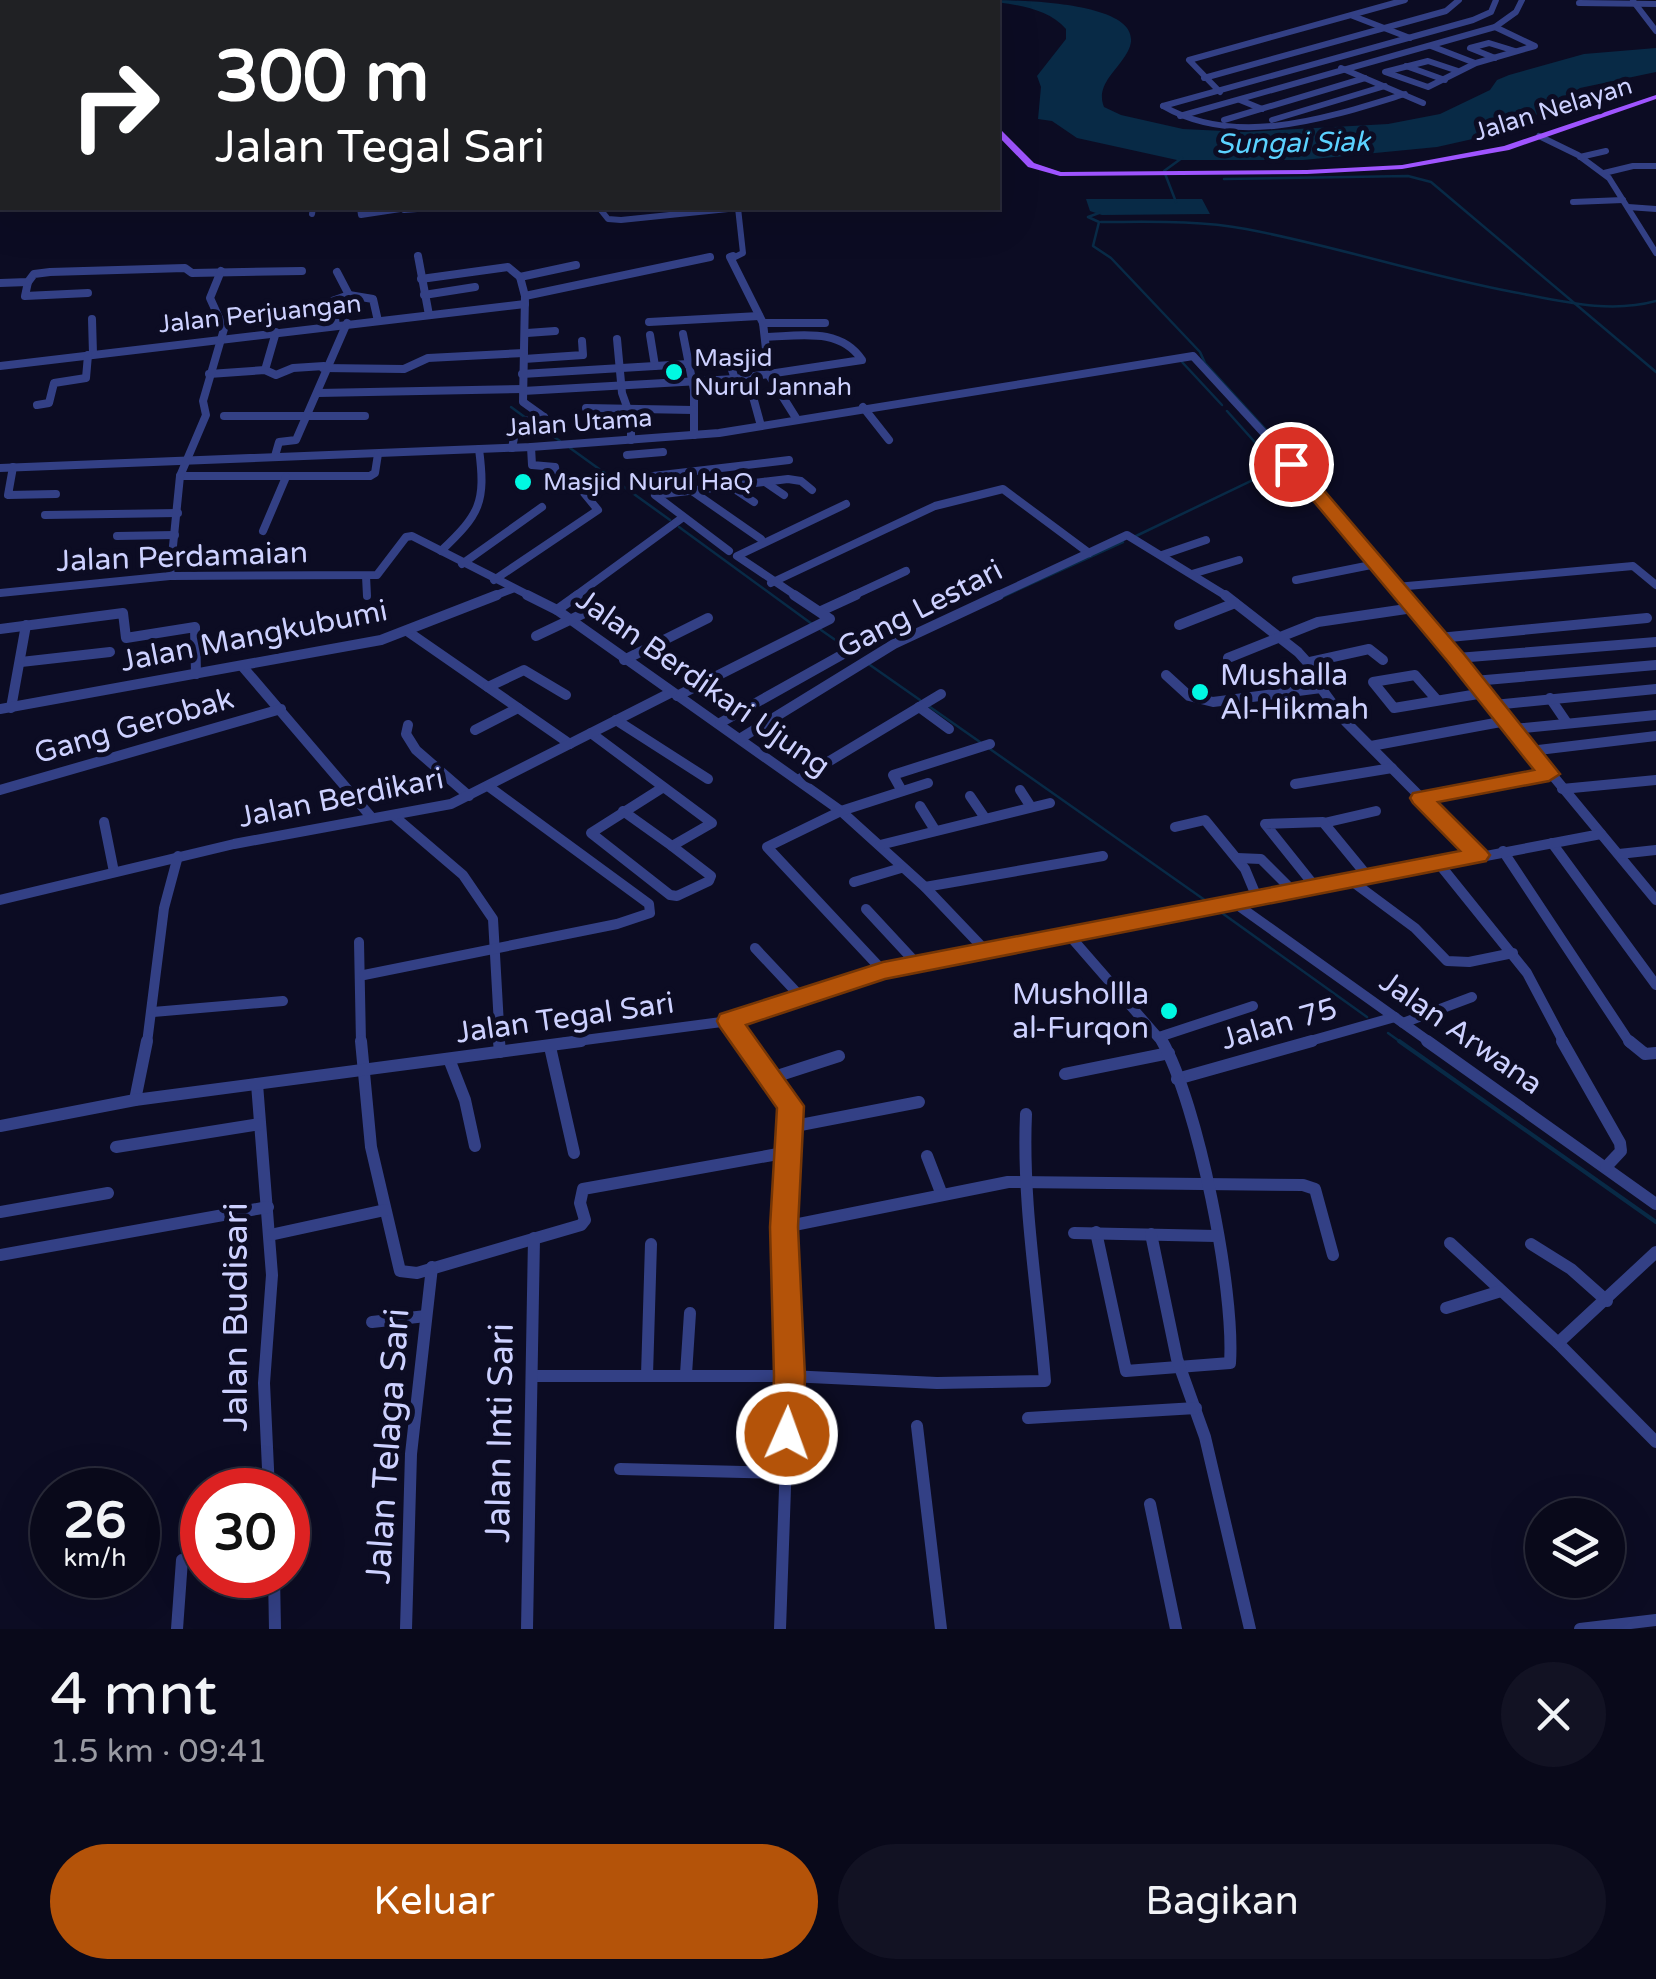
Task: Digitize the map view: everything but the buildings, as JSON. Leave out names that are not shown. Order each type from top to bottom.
[{"type":"main road","name":"Jalan Nelayan","points":[[1000,134],[1020,156],[1042,171],[1070,175],[1381,169],[1492,152],[1656,98]]},
{"type":"street","points":[[1262,109],[1216,91],[1190,60],[1402,0]]},
{"type":"street","points":[[1443,7],[1448,0]]},
{"type":"street","points":[[1203,76],[1451,9],[1459,0]]},
{"type":"street","points":[[1495,26],[1535,46],[1476,63],[1409,96],[1311,122],[1218,122],[1180,116],[1163,106],[1482,16],[1491,12],[1496,0]]},
{"type":"street","points":[[1180,116],[1495,26],[1516,12],[1522,0]]},
{"type":"street","points":[[1633,1],[1654,27]]},
{"type":"street","points":[[1579,4],[1656,4]]},
{"type":"street","points":[[1382,28],[1443,7],[1451,9]]},
{"type":"street","points":[[1352,16],[1476,63]]},
{"type":"street","points":[[1267,39],[1423,103]]},
{"type":"street","points":[[1495,58],[1470,48],[1491,44],[1516,52]]},
{"type":"street","points":[[1428,87],[1385,72],[1428,61],[1458,71]]},
{"type":"street","points":[[1405,66],[1445,80]]},
{"type":"street","points":[[1218,122],[1366,78]]},
{"type":"street","points":[[1259,124],[1386,86]]},
{"type":"street","points":[[1539,136],[1580,156],[1604,174],[1656,253]]},
{"type":"street","points":[[1580,156],[1606,151]]},
{"type":"street","points":[[1604,174],[1633,166],[1656,166]]},
{"type":"street","points":[[1573,202],[1656,209]]},
{"type":"street","points":[[360,210],[361,215],[398,210]]},
{"type":"street","points":[[601,210],[608,220],[614,220],[712,210]]},
{"type":"street","points":[[738,210],[743,252],[730,257],[761,319],[769,375],[796,418]]},
{"type":"street","points":[[685,212],[689,224]]},
{"type":"street","points":[[418,256],[429,315]]},
{"type":"street","name":"Jalan Perjuangan","points":[[0,366],[429,315],[524,300],[710,257]]},
{"type":"street","points":[[520,276],[576,265]]},
{"type":"street","points":[[421,279],[500,267],[513,268],[520,276],[527,333],[522,374],[524,403],[544,417],[517,423],[512,448]]},
{"type":"street","points":[[88,293],[26,296],[34,274],[50,272],[184,268],[192,274],[302,271]]},
{"type":"street","points":[[170,576],[180,476],[206,415],[203,400],[222,338],[224,322],[210,298],[218,286],[220,271]]},
{"type":"street","points":[[337,272],[349,296]]},
{"type":"street","points":[[0,283],[28,282]]},
{"type":"street","points":[[424,295],[475,287]]},
{"type":"street","points":[[336,325],[332,301],[349,296],[373,299],[378,321]]},
{"type":"street","points":[[649,322],[761,319],[825,323]]},
{"type":"street","points":[[37,405],[50,402],[54,383],[86,378],[92,320]]},
{"type":"street","points":[[275,456],[280,441],[296,440],[318,393],[324,367],[347,323]]},
{"type":"street","points":[[527,333],[555,331]]},
{"type":"street","points":[[265,370],[276,332]]},
{"type":"street","points":[[684,334],[692,380],[694,435]]},
{"type":"street","points":[[650,336],[655,366]]},
{"type":"street","points":[[318,393],[523,390],[734,379],[862,360],[856,348],[840,338],[765,337]]},
{"type":"street","points":[[617,339],[631,440]]},
{"type":"street","points":[[582,341],[584,370]]},
{"type":"street","points":[[209,374],[265,370],[276,375],[297,368],[324,367],[404,369],[423,359],[583,355]]},
{"type":"street","name":"Jalan Utama","points":[[0,468],[512,448],[694,435],[1193,356],[1309,482],[1376,564]]},
{"type":"street","points":[[728,358],[734,379]]},
{"type":"street","points":[[522,374],[688,364]]},
{"type":"street","points":[[750,386],[761,426]]},
{"type":"street","points":[[862,407],[888,440]]},
{"type":"street","points":[[586,408],[693,410]]},
{"type":"street","points":[[224,416],[365,416]]},
{"type":"street","points":[[661,438],[669,473]]},
{"type":"street","points":[[530,447],[532,466],[555,467],[556,486],[596,484]]},
{"type":"street","points":[[441,552],[473,521],[484,504],[480,449]]},
{"type":"street","points":[[626,456],[663,452]]},
{"type":"street","points":[[180,476],[370,476],[375,472],[378,454]]},
{"type":"street","points":[[250,476],[256,457]]},
{"type":"street","points":[[636,478],[789,460]]},
{"type":"street","points":[[13,467],[8,494],[56,494]]},
{"type":"street","points":[[263,530],[286,477]]},
{"type":"street","points":[[812,490],[796,479],[655,495],[771,582],[820,611],[906,571]]},
{"type":"street","points":[[764,481],[784,494]]},
{"type":"street","points":[[494,580],[598,510],[578,486]]},
{"type":"street","points":[[730,486],[754,502]]},
{"type":"street","points":[[771,582],[935,506],[1003,489],[1089,553]]},
{"type":"street","points":[[691,490],[760,539]]},
{"type":"street","points":[[733,554],[846,504]]},
{"type":"street","points":[[462,564],[542,507]]},
{"type":"street","points":[[45,515],[178,512]]},
{"type":"street","points":[[557,610],[682,518]]},
{"type":"street","points":[[117,536],[175,535]]},
{"type":"street","name":"Gang Lestari","points":[[741,738],[894,644],[1127,535],[1162,554]]},
{"type":"street","name":"Jalan Berdikari Ujung","points":[[366,576],[382,572],[408,536],[557,610],[841,812],[924,886],[986,951]]},
{"type":"street","points":[[1162,554],[1206,540]]},
{"type":"street","points":[[1162,554],[1281,634],[1322,678],[1321,688],[1346,722],[1478,855]]},
{"type":"street","points":[[1192,574],[1240,560]]},
{"type":"street","points":[[1296,580],[1376,564],[1656,900]]},
{"type":"street","points":[[1396,588],[1633,566],[1656,585]]},
{"type":"street","name":"Jalan Perdamaian","points":[[0,593],[170,576],[366,576]]},
{"type":"street","points":[[366,576],[367,596]]},
{"type":"street","name":"Jalan Mangkubumi","points":[[5,708],[242,666],[407,631],[512,589]]},
{"type":"street","points":[[1179,624],[1235,603]]},
{"type":"street","points":[[536,636],[595,608]]},
{"type":"street","points":[[1228,658],[1318,622],[1413,608]]},
{"type":"street","name":"Jalan Berdikari","points":[[0,900],[178,856],[394,816],[469,796],[616,720],[826,622],[829,617],[820,611]]},
{"type":"street","points":[[0,629],[123,614],[126,638],[195,627],[196,674]]},
{"type":"street","points":[[624,660],[708,618]]},
{"type":"street","points":[[1439,638],[1646,618]]},
{"type":"street","points":[[5,708],[22,662],[26,625]]},
{"type":"street","points":[[407,631],[570,744]]},
{"type":"street","points":[[1457,658],[1656,642]]},
{"type":"street","points":[[720,723],[854,648]]},
{"type":"street","points":[[1574,648],[1590,670]]},
{"type":"street","points":[[1310,662],[1369,650],[1383,660]]},
{"type":"street","points":[[22,662],[110,652]]},
{"type":"street","points":[[242,666],[372,818]]},
{"type":"street","points":[[1474,681],[1656,666]]},
{"type":"street","points":[[488,687],[522,670],[566,695]]},
{"type":"street","points":[[1166,675],[1185,693],[1201,700],[1244,699],[1321,688]]},
{"type":"street","points":[[1438,700],[1415,675],[1373,682],[1394,708],[1484,693]]},
{"type":"street","points":[[1494,705],[1656,688]]},
{"type":"street","points":[[798,780],[941,694]]},
{"type":"street","points":[[1550,698],[1567,723]]},
{"type":"street","points":[[919,707],[949,728]]},
{"type":"street","points":[[475,730],[518,708]]},
{"type":"street","name":"Gang Gerobak","points":[[0,790],[281,709]]},
{"type":"street","points":[[1371,746],[1510,725],[1656,715]]},
{"type":"street","points":[[616,720],[708,779]]},
{"type":"street","points":[[408,725],[406,734],[416,750],[469,796]]},
{"type":"street","points":[[590,734],[713,825],[672,846]]},
{"type":"street","points":[[1530,751],[1656,736]]},
{"type":"street","points":[[902,791],[893,774],[990,744]]},
{"type":"street","points":[[1296,784],[1392,768]]},
{"type":"street","points":[[1421,798],[1549,774]]},
{"type":"street","points":[[1562,790],[1656,780]]},
{"type":"street","points":[[883,971],[767,847],[841,812],[928,783]]},
{"type":"street","points":[[364,975],[617,924],[652,910],[611,873],[488,786]]},
{"type":"street","points":[[623,812],[711,876],[709,882],[677,896],[670,895],[591,834],[592,829],[662,788]]},
{"type":"street","points":[[1020,790],[1032,807]]},
{"type":"street","points":[[970,796],[985,818]]},
{"type":"street","points":[[880,846],[1050,803]]},
{"type":"street","points":[[920,806],[935,830]]},
{"type":"street","points":[[1317,889],[1264,825],[1324,823],[1376,811]]},
{"type":"street","points":[[394,816],[463,876],[486,902],[493,919],[500,1052]]},
{"type":"street","points":[[1175,827],[1205,820],[1236,858],[1258,900]]},
{"type":"street","points":[[104,822],[114,872]]},
{"type":"street","points":[[1324,823],[1369,878]]},
{"type":"street","name":"Jalan Tegal Sari","points":[[0,1126],[135,1100],[550,1048],[730,1021],[883,971],[1601,834]]},
{"type":"street","points":[[1552,843],[1656,985]]},
{"type":"street","points":[[1619,854],[1656,850]]},
{"type":"street","points":[[1504,851],[1634,1047],[1645,1054],[1656,1053]]},
{"type":"street","points":[[135,1100],[154,1012],[164,908],[178,856]]},
{"type":"street","points":[[924,886],[1103,856]]},
{"type":"street","points":[[1236,858],[1261,858],[1294,893]]},
{"type":"street","points":[[1440,864],[1513,953],[1620,1143],[1621,1151],[1606,1167]]},
{"type":"street","points":[[854,882],[901,868]]},
{"type":"street","points":[[1353,882],[1415,928],[1447,961],[1468,962],[1513,953]]},
{"type":"street","name":"Jalan Arwana","points":[[1236,904],[1656,1204]]},
{"type":"street","points":[[866,909],[917,964]]},
{"type":"street","points":[[1069,935],[1169,1053],[1208,1185],[1232,1361],[1226,1366],[1130,1373],[1124,1369],[1096,1232]]},
{"type":"street","points":[[360,942],[364,975],[362,1072],[396,1268],[407,1274],[581,1225],[585,1220],[580,1203],[583,1188],[789,1152]]},
{"type":"street","points":[[754,948],[800,996]]},
{"type":"street","name":"Jalan 75","points":[[1177,1079],[1472,997]]},
{"type":"street","points":[[154,1012],[283,1002]]},
{"type":"street","points":[[1158,1037],[1253,1006]]},
{"type":"street","points":[[730,1021],[790,1104],[784,1227],[790,1376],[780,1629]]},
{"type":"street","points":[[550,1048],[574,1153]]},
{"type":"street","points":[[1065,1074],[1169,1053]]},
{"type":"street","points":[[772,1078],[839,1056]]},
{"type":"street","points":[[448,1058],[465,1100],[475,1146]]},
{"type":"street","name":"Jalan Budisari","points":[[257,1084],[272,1275],[264,1382],[267,1468]]},
{"type":"street","points":[[790,1127],[920,1102]]},
{"type":"street","points":[[532,1376],[686,1374],[937,1383],[1045,1380],[1034,1237],[1023,1182],[1026,1114]]},
{"type":"street","points":[[116,1147],[260,1124]]},
{"type":"street","points":[[927,1156],[942,1194]]},
{"type":"street","points":[[784,1227],[942,1194],[1023,1182],[1313,1187],[1333,1254]]},
{"type":"street","points":[[0,1212],[108,1193]]},
{"type":"street","points":[[0,1255],[268,1207]]},
{"type":"street","points":[[270,1235],[384,1210]]},
{"type":"street","points":[[1074,1234],[1216,1236]]},
{"type":"street","points":[[1151,1234],[1177,1359],[1196,1408],[1250,1629]]},
{"type":"street","name":"Jalan Inti Sari","points":[[527,1629],[534,1238]]},
{"type":"street","points":[[1450,1243],[1558,1343],[1656,1442]]},
{"type":"street","points":[[647,1376],[651,1244]]},
{"type":"street","points":[[1530,1244],[1571,1269],[1607,1301]]},
{"type":"street","points":[[1558,1343],[1656,1252]]},
{"type":"street","name":"Jalan Telaga Sari","points":[[406,1629],[411,1454],[432,1267]]},
{"type":"street","points":[[1446,1308],[1501,1291]]},
{"type":"street","points":[[686,1374],[690,1313]]},
{"type":"street","points":[[372,1322],[426,1316]]},
{"type":"street","points":[[1028,1418],[1196,1408]]},
{"type":"street","points":[[918,1426],[941,1629]]},
{"type":"street","points":[[620,1469],[786,1473]]},
{"type":"street","points":[[1150,1504],[1176,1629]]},
{"type":"street","points":[[177,1629],[180,1588]]},
{"type":"street","points":[[275,1598],[276,1629]]},
{"type":"street","points":[[1580,1629],[1655,1622]]},
{"type":"water","name":"Sungai Siak","points":[[1000,0],[1080,7],[1106,14],[1124,25],[1131,40],[1104,87],[1104,107],[1121,115],[1183,129],[1244,132],[1388,124],[1440,114],[1490,90],[1497,80],[1509,75],[1584,54],[1656,48],[1656,72],[1580,88],[1521,124],[1437,147],[1303,160],[1177,160],[1077,138],[1052,121],[1038,119],[1041,87],[1037,76],[1066,39],[1066,29],[1048,15]]},
{"type":"water","points":[[1086,199],[1202,199],[1210,214],[1102,215],[1090,211]]},
{"type":"waterway","points":[[1176,202],[1164,171],[1182,158]]},
{"type":"waterway","points":[[1224,179],[1408,176],[1431,182],[1574,303]]},
{"type":"waterway","points":[[1099,213],[1088,217],[1099,222],[1093,246],[1111,258],[1200,352],[1205,363],[1268,432]]},
{"type":"waterway","points":[[1101,222],[1228,226],[1479,285],[1574,303]]},
{"type":"waterway","points":[[1574,303],[1621,306],[1656,301]]},
{"type":"waterway","points":[[1574,303],[1656,372]]},
{"type":"waterway","points":[[1182,362],[1222,405]]},
{"type":"waterway","points":[[511,407],[526,418]]},
{"type":"waterway","points":[[1136,536],[1278,468],[1227,411]]},
{"type":"waterway","points":[[534,423],[560,441]]},
{"type":"waterway","points":[[570,448],[670,520]]},
{"type":"waterway","points":[[679,527],[812,624]]},
{"type":"waterway","points":[[1000,598],[1123,542]]},
{"type":"waterway","points":[[821,630],[844,646]]},
{"type":"waterway","points":[[1448,641],[1458,653]]},
{"type":"waterway","points":[[870,665],[920,700]]},
{"type":"waterway","points":[[930,707],[980,742]]},
{"type":"waterway","points":[[990,749],[1209,903]]},
{"type":"waterway","points":[[1222,913],[1367,1017]]},
{"type":"waterway","points":[[1388,1033],[1402,1043]]},
{"type":"waterway","points":[[1399,1041],[1656,1222]]},
{"type":"place","name":"Masjid Nurul Jannah","points":[[674,372]]},
{"type":"place","name":"Masjid Nurul HaQ","points":[[523,482]]},
{"type":"place","name":"Mushalla Al-Hikmah","points":[[1200,692]]},
{"type":"place","name":"Mushollla al-Furqon","points":[[1169,1011]]},
{"type":"route","points":[[787,1434],[790,1376],[784,1227],[791,1106],[730,1021],[883,971],[1478,855],[1421,798],[1549,774],[1457,658],[1291,464]]}]
